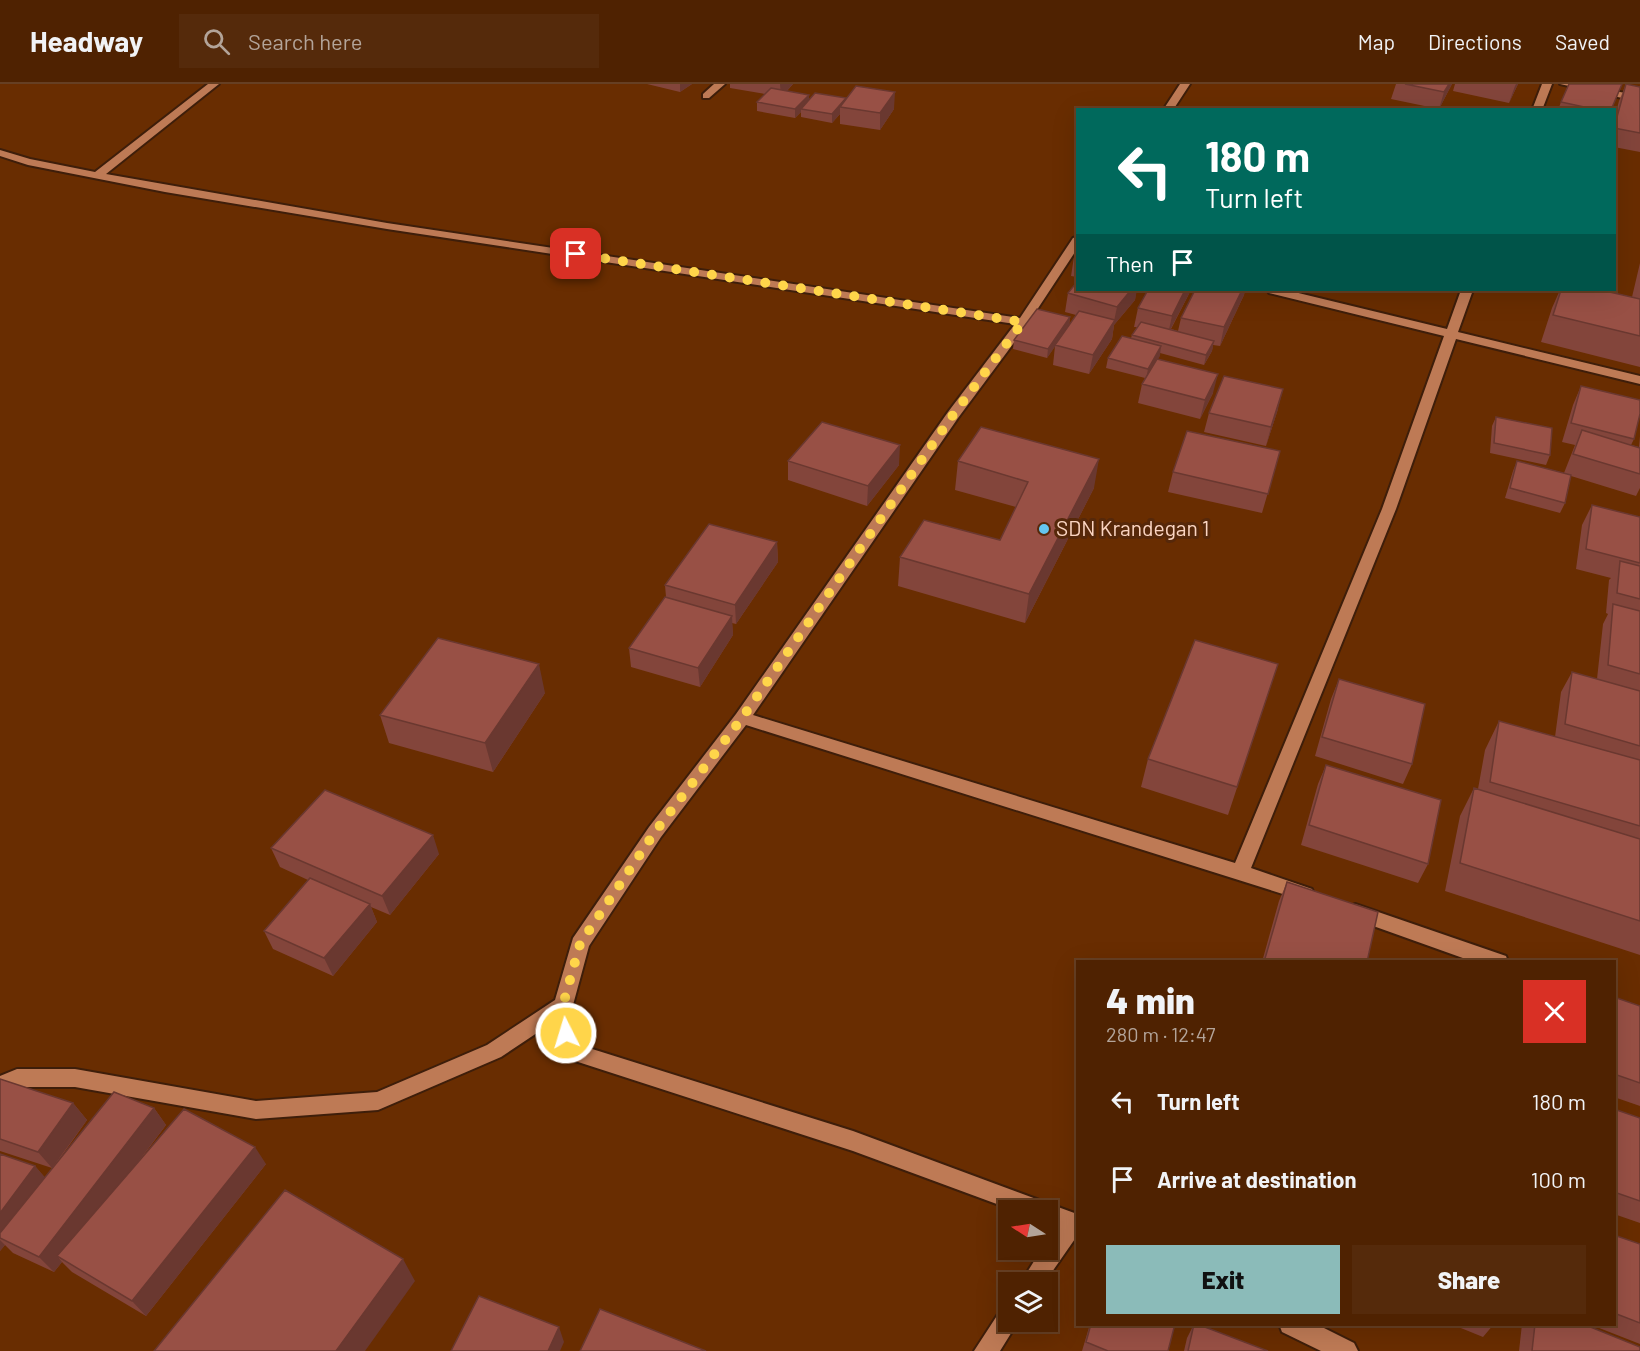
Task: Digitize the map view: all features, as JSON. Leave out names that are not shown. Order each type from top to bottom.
[{"type":"street","points":[[97,176],[214,84]]},
{"type":"street","points":[[706,96],[720,84]]},
{"type":"street","points":[[1169,108],[1185,84]]},
{"type":"street","points":[[1538,108],[1547,84]]},
{"type":"street","points":[[1565,84],[1640,99]]},
{"type":"street","points":[[0,153],[28,162],[165,189],[387,226],[1023,322]]},
{"type":"street","points":[[1013,1200],[853,1141],[582,1055],[566,1033],[563,1005],[580,944],[655,832],[742,718],[953,415],[1023,322],[1076,242]]},
{"type":"street","points":[[1278,291],[1640,380]]},
{"type":"street","points":[[1240,872],[1389,508],[1467,291]]},
{"type":"street","points":[[742,718],[1240,872],[1319,899]]},
{"type":"street","points":[[1341,907],[1493,960]]},
{"type":"street","points":[[0,1085],[17,1078],[75,1078],[256,1110],[378,1101],[494,1051],[563,1005]]},
{"type":"street","points":[[1039,1272],[1075,1224],[1058,1217]]},
{"type":"street","points":[[1294,1326],[1346,1351]]},
{"type":"street","points":[[986,1351],[999,1332]]},
{"type":"building","points":[[1405,84],[1449,84],[1444,92]]},
{"type":"building","points":[[1569,84],[1622,84],[1612,108],[1589,108],[1561,102]]},
{"type":"building","points":[[1626,84],[1640,87],[1640,133],[1616,128]]},
{"type":"building","points":[[856,86],[895,92],[880,113],[840,107]]},
{"type":"building","points":[[771,88],[809,95],[795,109],[757,102]]},
{"type":"building","points":[[815,93],[846,98],[832,114],[801,109]]},
{"type":"building","points":[[1076,283],[1076,291],[1130,291],[1117,307],[1068,293]]},
{"type":"building","points":[[1147,291],[1184,291],[1172,316],[1138,308]]},
{"type":"building","points":[[1194,291],[1242,291],[1224,327],[1181,318]]},
{"type":"building","points":[[1561,291],[1605,291],[1640,299],[1640,336],[1553,315]]},
{"type":"building","points":[[1037,309],[1070,317],[1048,349],[1014,340]]},
{"type":"building","points":[[1079,311],[1115,320],[1093,355],[1055,345]]},
{"type":"building","points":[[1141,322],[1214,341],[1206,355],[1132,335]]},
{"type":"building","points":[[1122,336],[1161,346],[1148,369],[1108,358]]},
{"type":"building","points":[[1157,359],[1218,374],[1205,400],[1142,384]]},
{"type":"building","points":[[1224,376],[1283,389],[1271,427],[1209,413]]},
{"type":"building","points":[[1581,386],[1640,400],[1640,414],[1634,439],[1571,423]]},
{"type":"building","points":[[1496,417],[1552,428],[1550,455],[1494,443]]},
{"type":"building","points":[[822,422],[900,445],[868,486],[788,461]]},
{"type":"building","points":[[981,427],[1099,459],[1029,594],[900,557],[924,520],[1000,540],[1028,482],[958,461]]},
{"type":"building","points":[[1582,430],[1640,448],[1640,474],[1573,454]]},
{"type":"building","points":[[1187,431],[1280,451],[1268,494],[1173,472]]},
{"type":"building","points":[[1517,461],[1571,475],[1565,503],[1510,488]]},
{"type":"building","points":[[1592,505],[1640,517],[1640,563],[1586,549]]},
{"type":"building","points":[[709,524],[777,542],[735,605],[665,585]]},
{"type":"building","points":[[1620,561],[1640,566],[1640,599],[1617,593]]},
{"type":"building","points":[[665,597],[732,616],[698,668],[629,648]]},
{"type":"building","points":[[1613,604],[1640,611],[1640,674],[1608,665]]},
{"type":"building","points":[[438,638],[539,664],[485,743],[380,715]]},
{"type":"building","points":[[1195,640],[1278,664],[1237,787],[1148,759]]},
{"type":"building","points":[[1572,672],[1640,691],[1640,746],[1565,724]]},
{"type":"building","points":[[1339,679],[1425,704],[1412,764],[1322,737]]},
{"type":"building","points":[[1499,721],[1640,760],[1640,826],[1490,782]]},
{"type":"building","points":[[1326,765],[1441,800],[1428,864],[1309,825]]},
{"type":"building","points":[[1474,788],[1640,839],[1640,921],[1460,863]]},
{"type":"building","points":[[325,790],[433,835],[382,896],[271,848]]},
{"type":"building","points":[[310,878],[370,904],[324,958],[264,931]]},
{"type":"building","points":[[1287,882],[1378,912],[1367,960],[1265,960]]},
{"type":"building","points":[[1616,998],[1640,1006],[1640,1083],[1616,1075]]},
{"type":"building","points":[[0,1079],[73,1103],[38,1152],[0,1139]]},
{"type":"building","points":[[114,1092],[154,1108],[39,1257],[0,1238],[0,1233]]},
{"type":"building","points":[[184,1109],[255,1147],[132,1301],[57,1256]]},
{"type":"building","points":[[1616,1110],[1640,1118],[1640,1201],[1616,1193]]},
{"type":"building","points":[[0,1154],[35,1166],[0,1213]]},
{"type":"building","points":[[285,1190],[403,1259],[336,1351],[154,1351]]},
{"type":"building","points":[[1616,1236],[1640,1244],[1640,1323],[1616,1314]]},
{"type":"building","points":[[479,1296],[559,1327],[548,1351],[451,1351]]},
{"type":"building","points":[[600,1309],[706,1351],[580,1351]]},
{"type":"building","points":[[1090,1326],[1174,1326],[1168,1351],[1108,1351],[1086,1342]]},
{"type":"building","points":[[1194,1326],[1202,1326],[1268,1351],[1188,1351]]},
{"type":"building","points":[[1535,1326],[1588,1326],[1640,1347],[1640,1351],[1532,1351]]},
{"type":"place","name":"SDN Krandegan 1","points":[[1044,529]]},
{"type":"route","points":[[566,1033],[563,1005],[580,944],[655,832],[742,718],[953,415],[1023,322],[576,254]]}]
